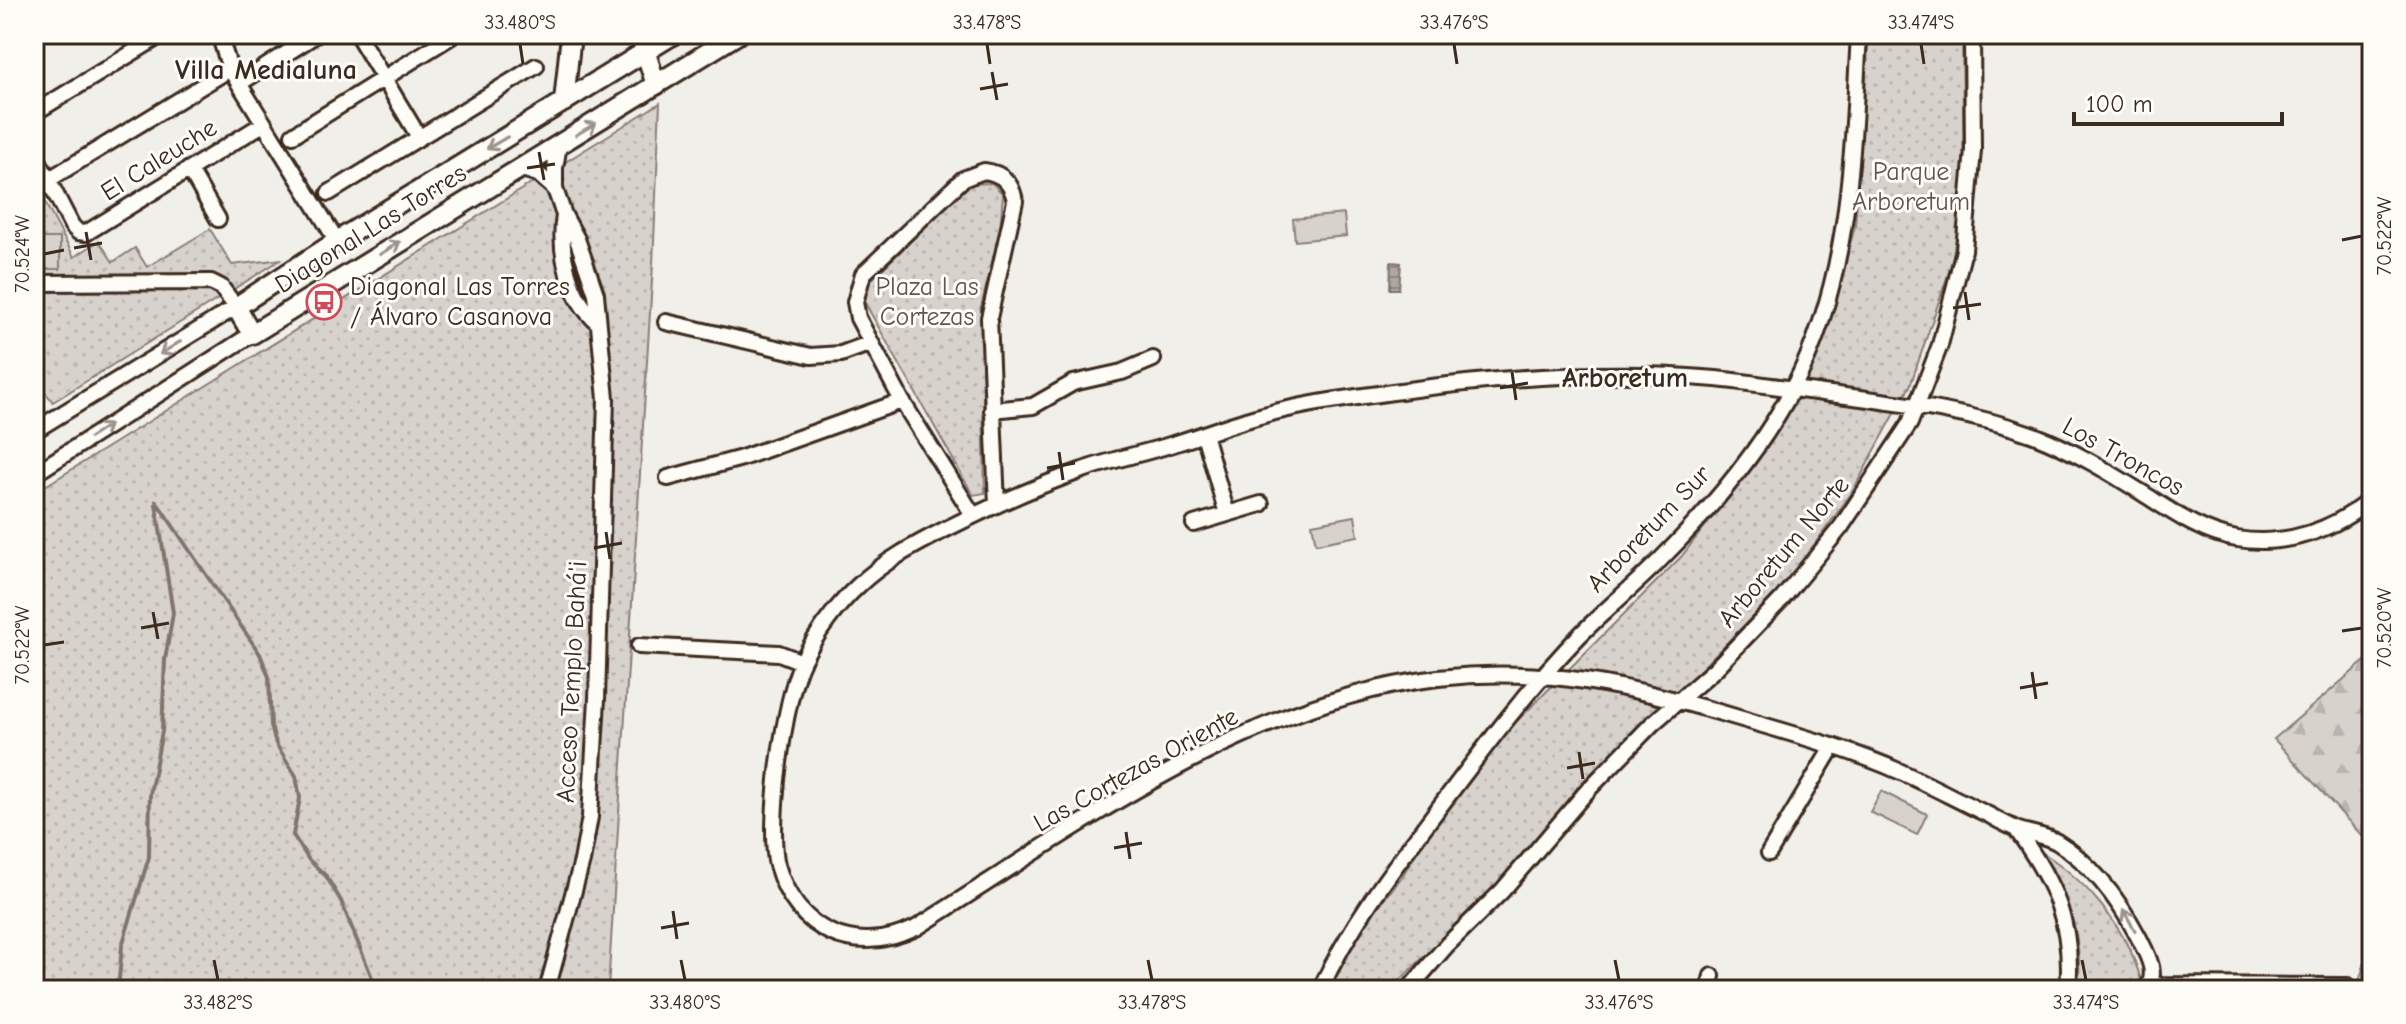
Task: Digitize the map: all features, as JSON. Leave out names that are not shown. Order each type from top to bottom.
[{"type":"main road","points":[[564,102],[571,34]]},
{"type":"main road","name":"Diagonal Las Torres","points":[[236,307],[337,241],[564,102],[643,43],[674,34]]},
{"type":"main road","name":"Diagonal Las Torres","points":[[252,334],[738,34]]},
{"type":"main road","points":[[643,43],[656,85]]},
{"type":"main road","points":[[236,307],[252,334]]},
{"type":"street","points":[[34,37],[39,34]]},
{"type":"street","points":[[34,113],[163,34]]},
{"type":"street","points":[[219,34],[230,69],[337,241]]},
{"type":"street","points":[[240,83],[317,34]]},
{"type":"street","points":[[357,34],[419,137]]},
{"type":"street","points":[[293,135],[455,34]]},
{"type":"street","name":"Arboretum Sur","points":[[1320,990],[1345,940],[1373,895],[1543,674],[1702,515],[1754,449],[1793,389],[1825,309],[1845,222],[1852,163],[1859,34]]},
{"type":"street","name":"Arboretum Norte","points":[[1408,990],[1447,945],[1502,891],[1588,790],[1652,724],[1750,635],[1814,563],[1867,491],[1910,423],[1940,345],[1964,250],[1973,161],[1972,34]]},
{"type":"street","points":[[329,193],[536,66]]},
{"type":"street","points":[[34,152],[48,180],[230,69]]},
{"type":"street","name":"El Caleuche","points":[[48,180],[78,232],[86,233],[263,124]]},
{"type":"street","name":"Acceso Templo Bahá'i","points":[[547,990],[582,861],[592,793],[607,424],[593,285],[555,189],[559,145]]},
{"type":"street","points":[[519,168],[538,174],[555,189]]},
{"type":"street","points":[[189,169],[218,219]]},
{"type":"street","points":[[973,515],[902,401],[871,343],[856,310],[856,292],[863,274],[963,179],[984,171],[999,175],[1009,184],[1015,201],[989,318],[997,505]]},
{"type":"street","points":[[34,283],[211,282],[221,287],[236,307]]},
{"type":"street","name":"Diagonal Las Torres","points":[[34,431],[236,307]]},
{"type":"street","points":[[666,322],[811,356],[841,354],[871,343]]},
{"type":"street","name":"Diagonal Las Torres","points":[[34,474],[252,334]]},
{"type":"street","points":[[992,410],[1033,406],[1073,383],[1122,372],[1153,359]]},
{"type":"street","name":"Los Troncos","points":[[788,890],[778,868],[773,826],[785,720],[802,662],[832,616],[856,587],[896,556],[973,515],[1083,470],[1264,415],[1316,404],[1489,381],[1608,376],[1713,379],[1916,405],[2005,426],[2070,450],[2197,527],[2232,538],[2268,541],[2304,535],[2338,522],[2372,498]]},
{"type":"street","points":[[668,478],[742,458],[902,401]]},
{"type":"street","points":[[1204,434],[1227,514]]},
{"type":"street","points":[[1194,524],[1261,504]]},
{"type":"street","points":[[639,646],[779,653],[802,662]]},
{"type":"street","name":"Las Cortezas Oriente","points":[[788,890],[812,920],[833,934],[858,941],[894,939],[1116,803],[1269,724],[1334,700],[1402,684],[1472,675],[1543,674],[1643,690],[1833,746],[1901,772],[2016,829],[2055,841],[2084,863],[2110,889],[2143,946],[2153,973],[2147,988]]},
{"type":"street","points":[[1769,853],[1833,746]]},
{"type":"street","points":[[2016,829],[2039,861],[2057,897],[2068,944],[2068,990]]},
{"type":"street","points":[[2147,988],[2348,986]]},
{"type":"green space","name":"Parque Arboretum","points":[[1869,34],[1962,34],[1964,192],[1951,266],[1910,386],[1851,494],[1788,581],[1688,682],[1580,784],[1513,870],[1390,990],[1327,990],[1364,925],[1401,878],[1449,800],[1502,736],[1681,557],[1741,480],[1795,398],[1834,304],[1855,226]]},
{"type":"green space","points":[[660,103],[653,264],[608,990],[34,990],[34,493]]},
{"type":"green space","points":[[34,182],[74,257],[99,241],[113,262],[135,248],[147,267],[210,229],[232,265],[282,259],[53,402],[34,378]]},
{"type":"green space","name":"Plaza Las Cortezas","points":[[992,183],[1003,194],[1000,230],[981,307],[985,493],[973,495],[865,303],[867,284],[970,184]]},
{"type":"green space","points":[[1344,214],[1346,236],[1295,241],[1293,219]]},
{"type":"green space","points":[[34,238],[60,238],[60,269],[34,269]]},
{"type":"green space","points":[[1355,516],[1358,536],[1316,544],[1312,524]]},
{"type":"green space","points":[[2372,655],[2372,847],[2274,739]]},
{"type":"green space","points":[[1881,791],[1927,814],[1917,835],[1870,812]]},
{"type":"green space","points":[[2035,848],[2070,873],[2100,904],[2125,941],[2141,980],[2114,990],[2078,990],[2078,951],[2071,914],[2056,880]]},
{"type":"green space","points":[[2372,939],[2372,990],[2356,990],[2357,988]]},
{"type":"shaded area","points":[[1391,262],[1401,263],[1399,289],[1390,289]]},
{"type":"waterway","points":[[156,501],[260,654],[269,677],[271,726],[276,744],[296,776],[300,798],[293,835],[309,860],[326,876],[341,901],[377,990]]},
{"type":"waterway","points":[[118,990],[122,946],[149,857],[150,794],[162,731],[165,660],[173,613],[156,504]]},
{"type":"place","name":"Diagonal Las Torres / Álvaro Casanova","points":[[324,302]]},
{"type":"district","name":"Villa Medialuna","points":[[266,70]]},
{"type":"district","name":"Arboretum","points":[[1625,378]]}]
